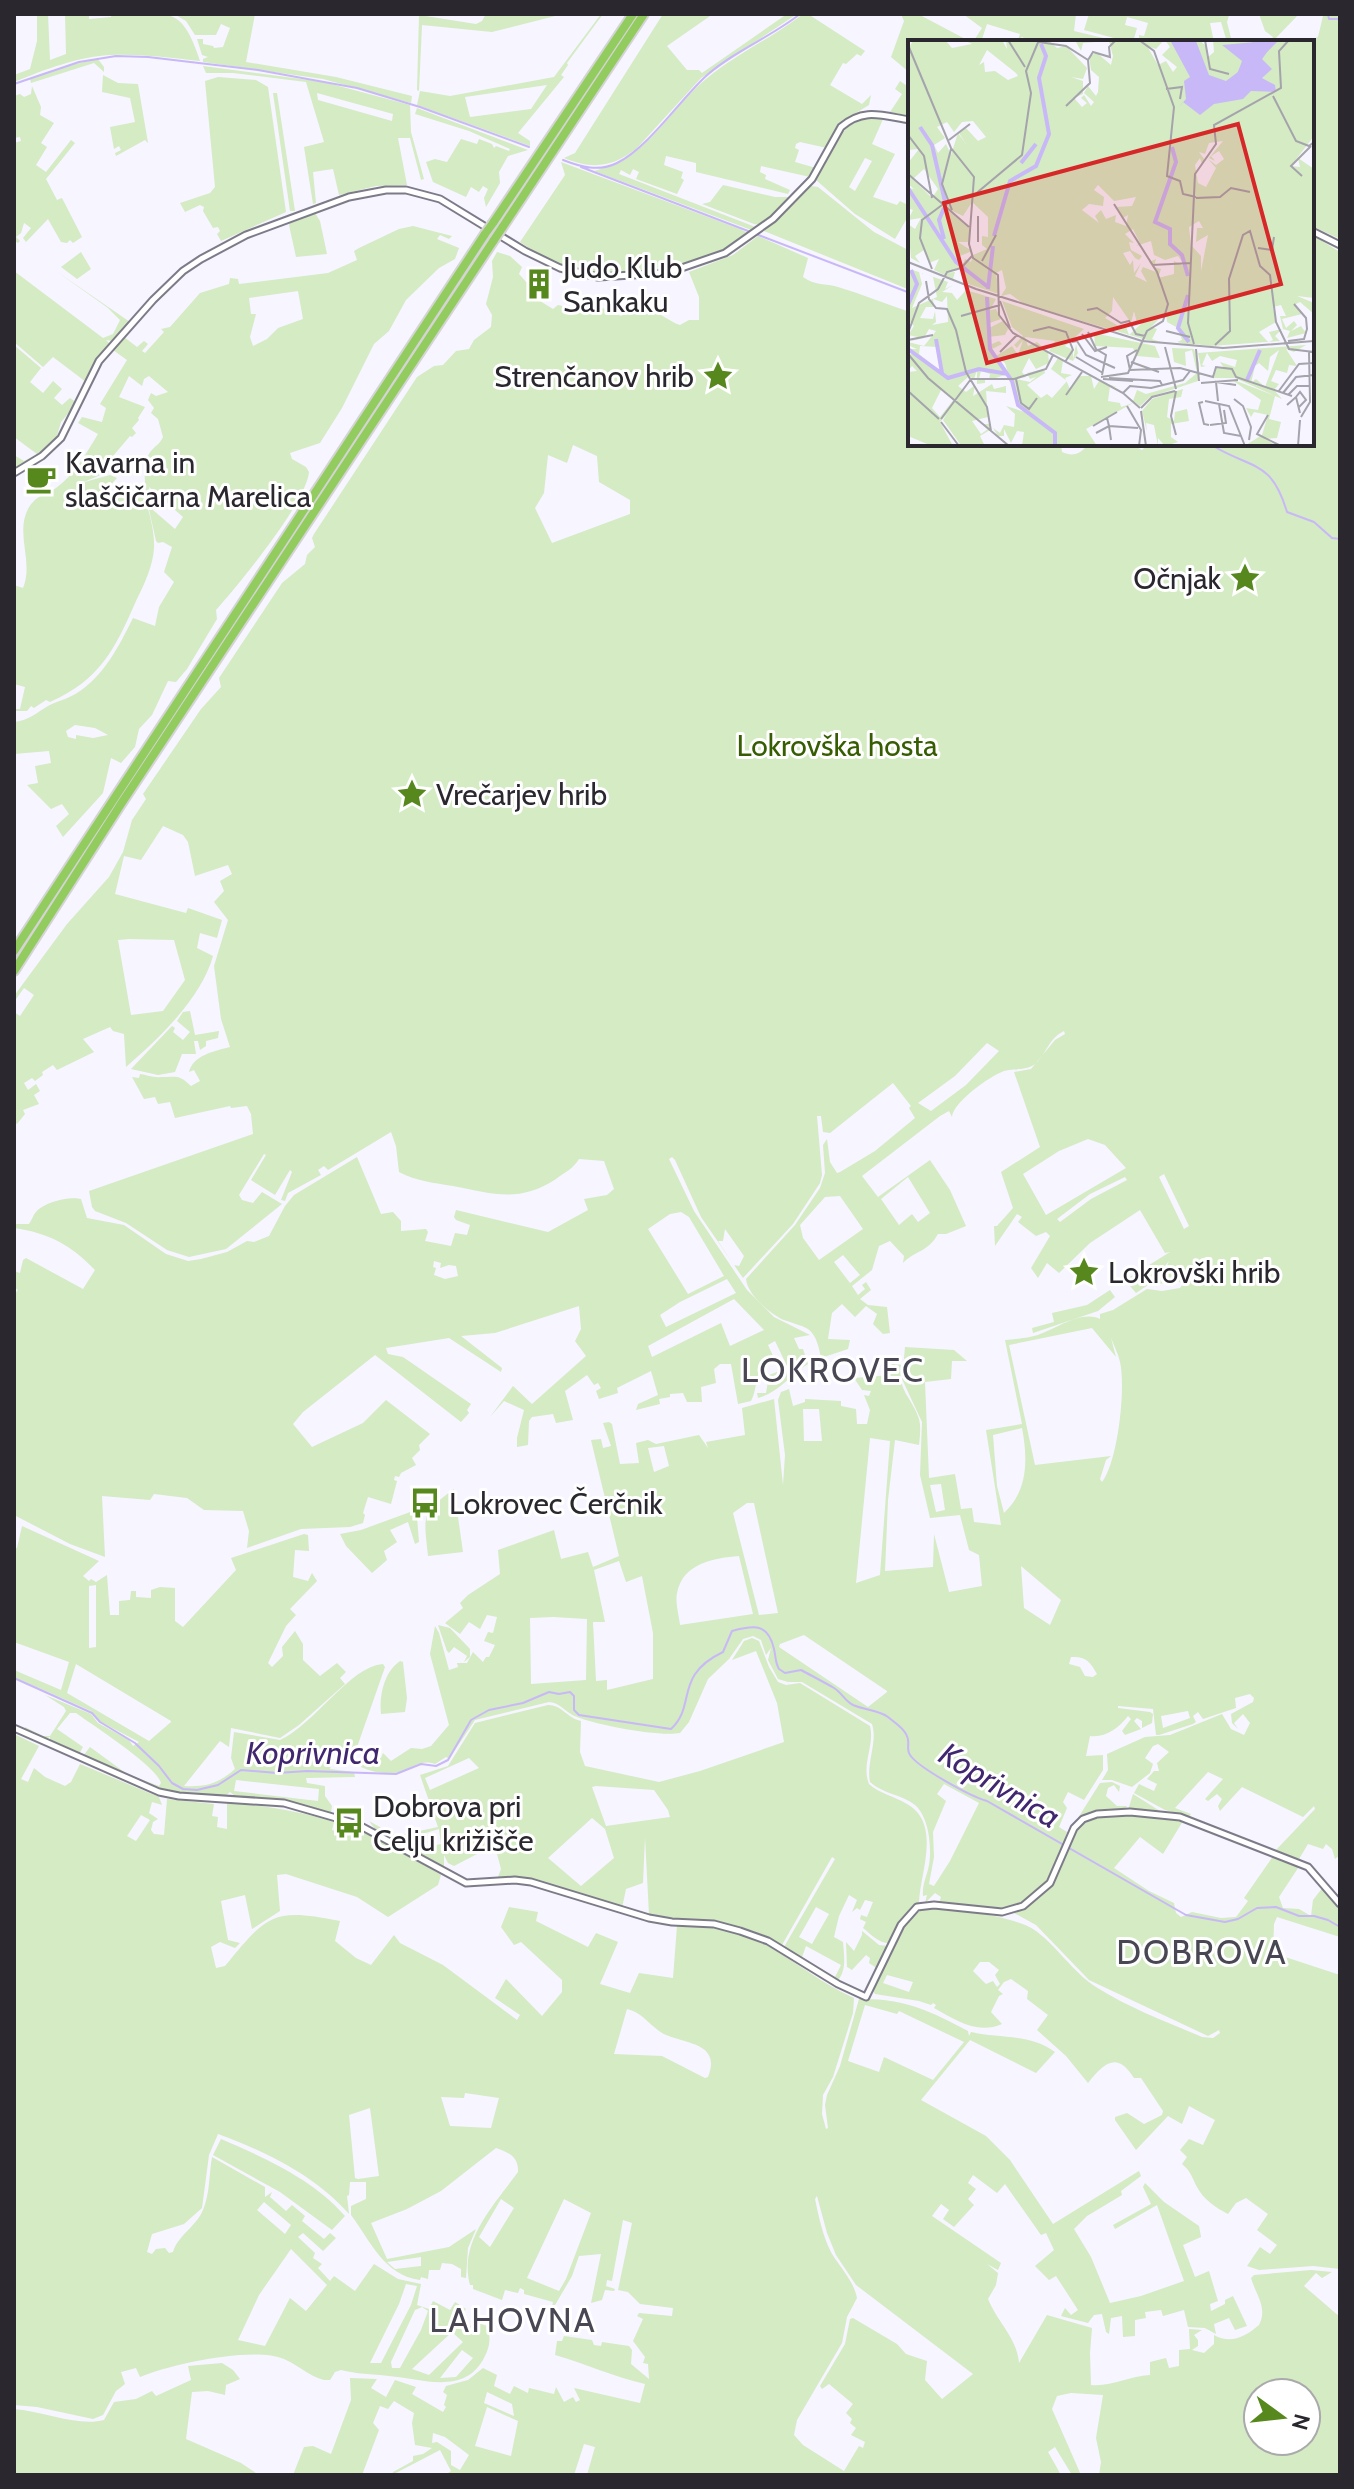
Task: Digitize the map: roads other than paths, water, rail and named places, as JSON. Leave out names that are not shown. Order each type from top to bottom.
[{"type":"highway","points":[[14,951],[633,14]]},
{"type":"highway","points":[[14,971],[121,804],[644,14]]},
{"type":"street","points":[[14,473],[42,456],[61,438],[99,361],[132,322],[183,271],[223,245],[349,197],[386,190],[406,190],[440,199],[525,251],[560,268],[598,277],[667,273],[725,253],[773,219],[812,179],[841,127],[848,121],[866,112],[908,120]]},
{"type":"street","points":[[1314,232],[1340,245]]},
{"type":"street","points":[[14,1728],[159,1792],[284,1803],[357,1824],[466,1883],[522,1880],[649,1918],[714,1924],[740,1931],[768,1941],[838,1984],[866,1997],[901,1925],[917,1907],[934,1905],[1002,1912],[1023,1906],[1050,1883],[1074,1828],[1083,1819],[1097,1814],[1130,1812],[1180,1817],[1308,1867],[1340,1904]]},
{"type":"waterway","points":[[563,160],[597,168],[610,166],[629,156],[706,76],[800,14]]},
{"type":"waterway","points":[[1328,14],[1329,19],[1340,19]]},
{"type":"waterway","points":[[14,84],[79,62],[116,56],[258,70],[357,88],[420,107],[529,147]]},
{"type":"waterway","points":[[581,167],[908,292]]},
{"type":"waterway","points":[[1214,446],[1266,474],[1274,482],[1287,512],[1314,522],[1332,538],[1340,539]]},
{"type":"waterway","name":"Koprivnica","points":[[14,1678],[92,1713],[100,1722],[135,1743],[172,1783],[183,1789],[197,1790],[218,1785],[241,1770],[396,1774],[421,1764],[436,1766],[448,1760],[471,1720],[489,1710],[523,1703],[549,1692],[570,1692],[574,1696],[574,1710],[579,1715],[671,1729],[679,1720],[697,1671],[723,1652],[732,1631],[759,1628],[768,1634],[779,1669],[785,1673],[801,1670],[834,1688],[853,1705],[888,1717],[905,1733],[908,1751],[913,1759],[932,1773],[1186,1915],[1225,1922],[1238,1919],[1257,1908],[1276,1907],[1299,1916],[1328,1920],[1340,1927]]},
{"type":"place","name":"Judo Klub Sankaku","points":[[539,284]]},
{"type":"place","name":"Strenčanov hrib","points":[[718,376]]},
{"type":"place","name":"Kavarna in slaščičarna Marelica","points":[[41,479]]},
{"type":"place","name":"Očnjak","points":[[1245,578]]},
{"type":"place","name":"Vrečarjev hrib","points":[[412,794]]},
{"type":"place","name":"Lokrovški hrib","points":[[1084,1272]]},
{"type":"place","name":"Lokrovec Čerčnik","points":[[425,1503]]},
{"type":"place","name":"Dobrova pri Celju križišče","points":[[349,1823]]},
{"type":"district","name":"LOKROVEC","points":[[833,1370]]},
{"type":"district","name":"DOBROVA","points":[[1202,1952]]},
{"type":"district","name":"LAHOVNA","points":[[513,2320]]},
{"type":"park label","name":"Lokrovška hosta","points":[[837,745]]}]
